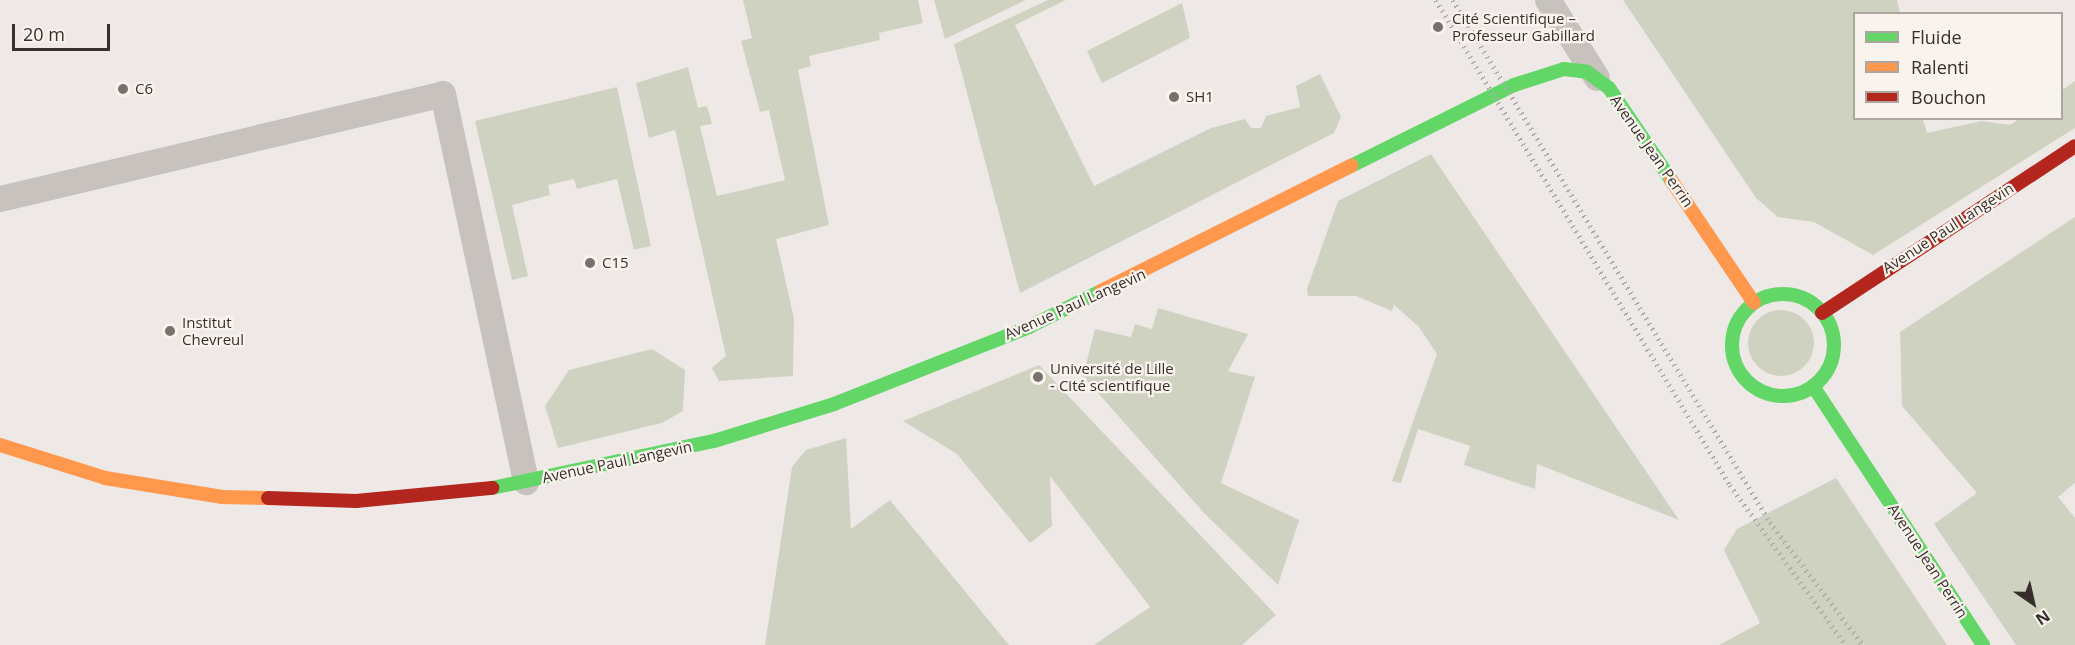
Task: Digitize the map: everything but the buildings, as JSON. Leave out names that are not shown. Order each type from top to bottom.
[{"type":"street","name":"Avenue Jean Perrin","points":[[1548,0],[1597,78],[1754,303]]},
{"type":"street","name":"Avenue Paul Langevin","points":[[0,445],[105,478],[222,497],[422,497],[526,482],[738,435],[895,382],[1122,285],[1514,85],[1564,69],[1597,78]]},
{"type":"street","name":"Avenue Paul Langevin","points":[[0,199],[443,94],[526,482]]},
{"type":"street","name":"Avenue Paul Langevin","points":[[1822,313],[2075,146]]},
{"type":"street","points":[[1790,295],[1822,313],[1833,351],[1813,386],[1773,395],[1739,371],[1733,356],[1734,330],[1754,303],[1790,295]]},
{"type":"street","name":"Avenue Jean Perrin","points":[[1813,386],[1983,645]]},
{"type":"green space","points":[[743,0],[918,0],[923,23],[879,33],[880,40],[809,56],[811,66],[798,70],[829,225],[776,239],[794,319],[793,376],[719,381],[712,368],[726,356],[675,130],[649,138],[636,83],[688,67],[698,108],[707,106],[712,124],[700,126],[717,196],[785,180],[769,110],[760,112],[741,41],[752,38]]},
{"type":"green space","points":[[934,0],[1026,0],[945,39]]},
{"type":"green space","points":[[1048,0],[1066,0],[1015,25],[1094,186],[1211,128],[1245,119],[1251,128],[1261,128],[1266,116],[1300,107],[1296,86],[1320,74],[1341,117],[1334,133],[1020,293],[954,44]]},
{"type":"green space","points":[[1623,0],[1897,0],[1900,12],[1853,12],[1853,120],[1923,120],[1927,133],[1981,121],[2010,125],[2018,120],[2063,120],[2063,89],[2075,81],[2075,128],[1873,255],[1814,222],[1778,217],[1756,198]]},
{"type":"green space","points":[[1182,3],[1190,38],[1102,83],[1087,51]]},
{"type":"green space","points":[[617,87],[651,246],[634,250],[617,179],[577,189],[574,179],[548,185],[550,195],[512,205],[528,276],[512,280],[475,121]]},
{"type":"green space","points":[[1431,154],[1679,520],[1537,464],[1535,489],[1464,465],[1470,446],[1418,429],[1401,483],[1392,481],[1437,354],[1419,327],[1394,305],[1392,311],[1356,296],[1308,296],[1307,289],[1338,201]]},
{"type":"green space","points":[[2075,217],[2075,483],[2058,497],[2075,518],[2075,645],[2016,645],[1934,524],[1977,493],[1902,406],[1900,332]]},
{"type":"green space","points":[[1158,308],[1248,334],[1228,371],[1255,377],[1221,483],[1299,520],[1278,585],[1204,513],[1083,376],[1095,329],[1131,337],[1135,324],[1152,329]]},
{"type":"green space","points":[[1781,310],[1794,313],[1804,320],[1811,330],[1814,343],[1811,356],[1804,366],[1794,373],[1781,376],[1768,373],[1758,366],[1751,356],[1748,343],[1751,330],[1758,320],[1768,313]]},
{"type":"green space","points":[[652,349],[685,370],[683,411],[662,423],[558,448],[545,406],[569,370]]},
{"type":"green space","points":[[1039,365],[1276,615],[1242,645],[1094,645],[1150,607],[1050,476],[1052,526],[1030,543],[957,454],[903,421]]},
{"type":"green space","points":[[846,438],[851,529],[890,500],[1009,645],[765,645],[792,467],[806,450]]},
{"type":"green space","points":[[1836,478],[1947,645],[1719,645],[1760,623],[1724,550],[1737,529]]},
{"type":"railway","points":[[1436,0],[1730,485],[1846,645]]},
{"type":"railway","points":[[1453,0],[1770,522],[1863,645]]},
{"type":"traffic: fast","points":[[1351,166],[1514,85],[1564,69],[1587,72],[1609,88],[1671,180]]},
{"type":"traffic: fast","points":[[492,488],[714,441],[834,404],[1029,327],[1101,291]]},
{"type":"traffic: fast","points":[[1783,294],[1802,298],[1819,309],[1830,326],[1834,345],[1830,364],[1819,381],[1802,392],[1783,396],[1764,392],[1747,381],[1736,364],[1732,345],[1736,326],[1747,309],[1764,298],[1783,294]]},
{"type":"traffic: fast","points":[[1813,386],[1983,645]]},
{"type":"traffic: slow","points":[[1101,291],[1351,166]]},
{"type":"traffic: slow","points":[[1671,180],[1754,303]]},
{"type":"traffic: slow","points":[[0,445],[105,478],[222,497],[268,498]]},
{"type":"traffic: jam","points":[[1822,313],[2075,146]]},
{"type":"traffic: jam","points":[[268,498],[356,501],[492,488]]},
{"type":"place","name":"Cité Scientifique – Professeur Gabillard","points":[[1438,27]]},
{"type":"place","name":"C6","points":[[123,89]]},
{"type":"place","name":"SH1","points":[[1174,97]]},
{"type":"place","name":"C15","points":[[590,263]]},
{"type":"place","name":"Institut Chevreul","points":[[170,331]]},
{"type":"place","name":"Université de Lille ‐ Cité scientifique","points":[[1038,377]]}]
